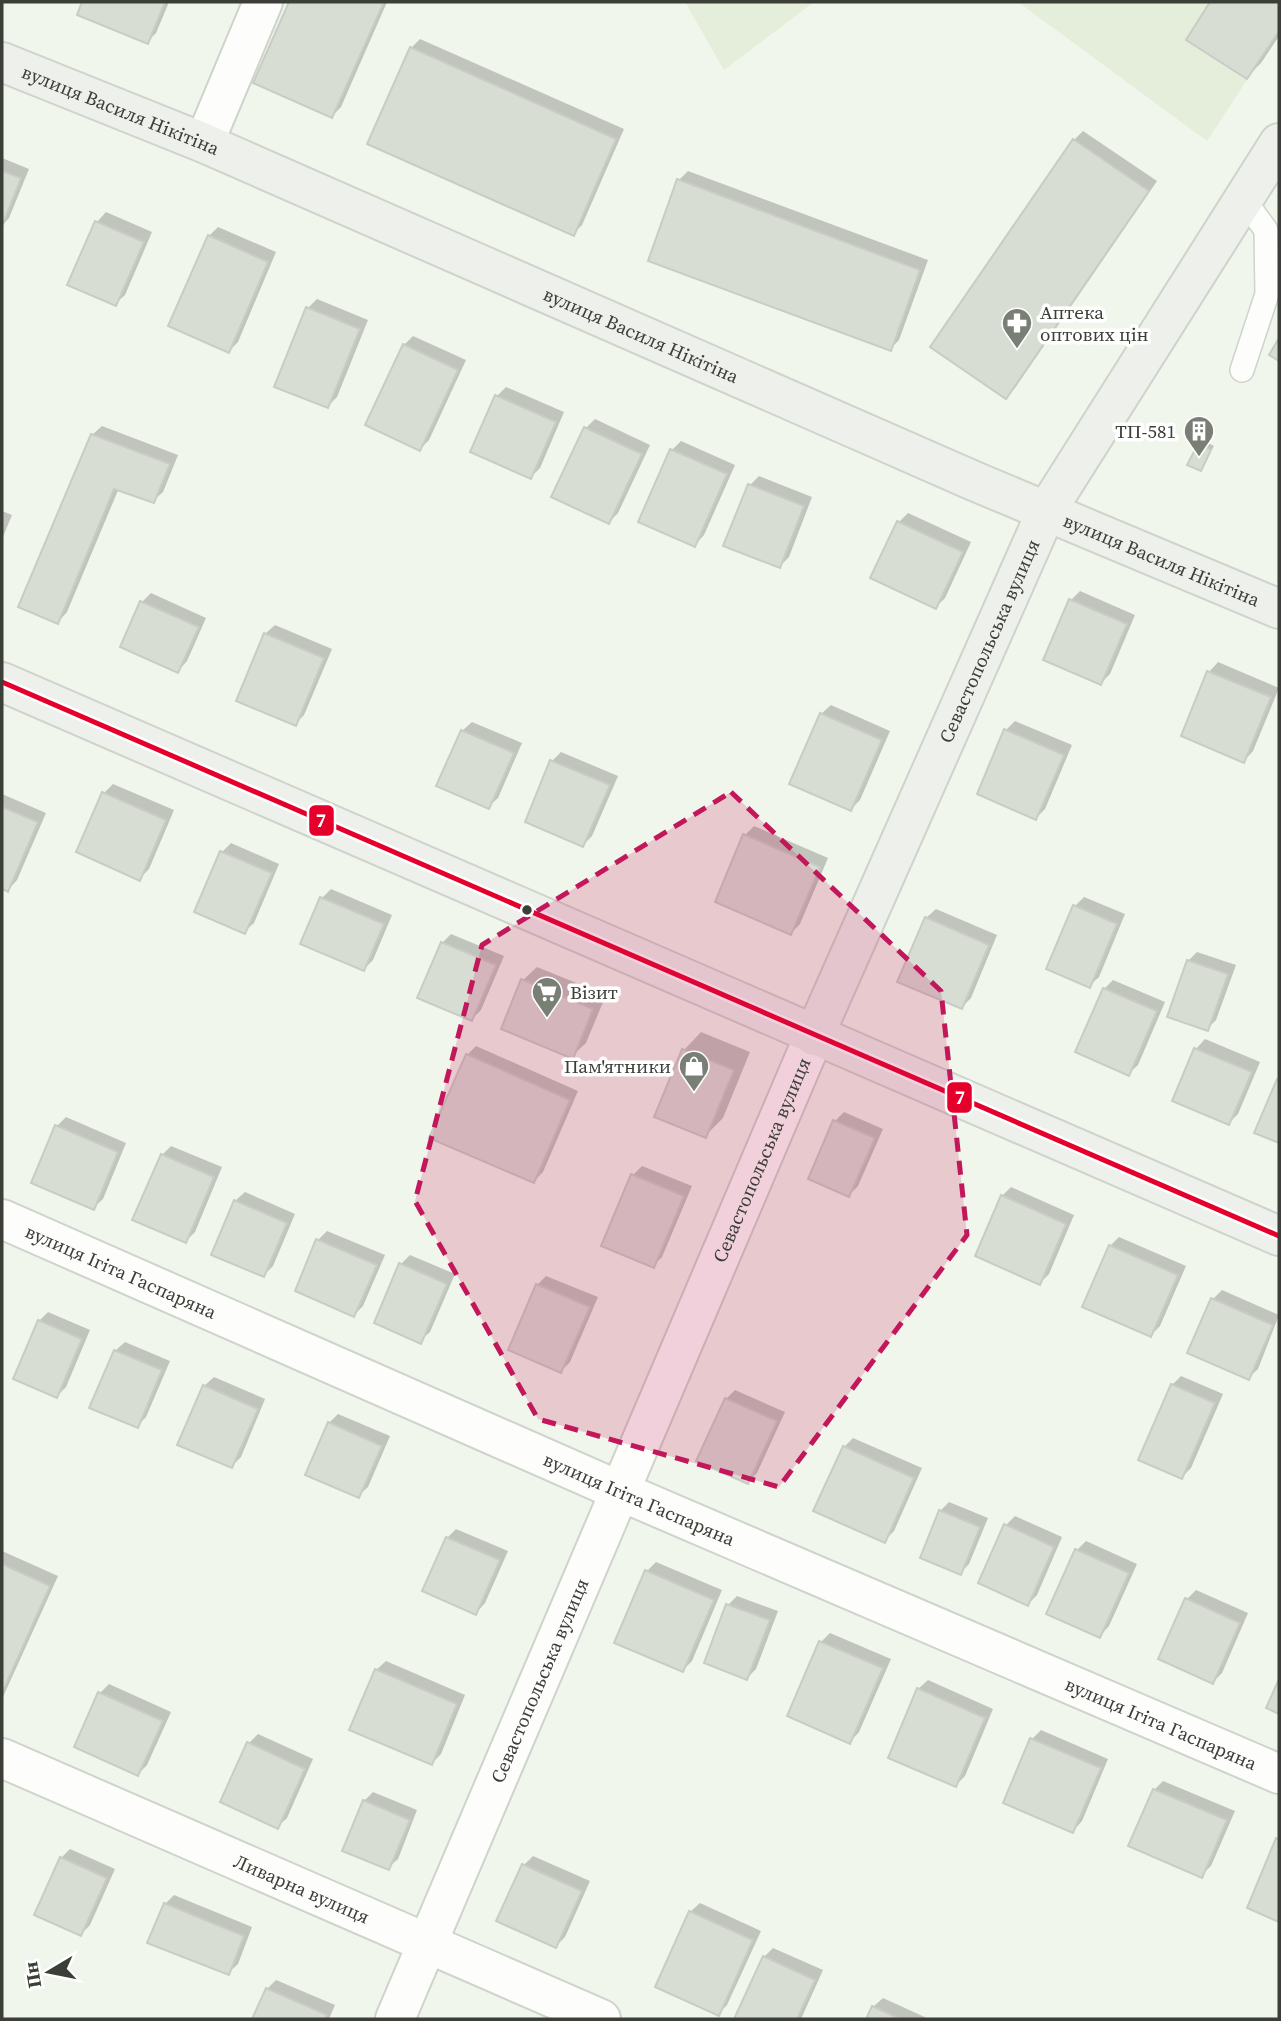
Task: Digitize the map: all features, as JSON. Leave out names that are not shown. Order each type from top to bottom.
[{"type":"street","points":[[204,144],[263,2]]},
{"type":"street","name":"вулиця Василя Нікітіна","points":[[2,62],[204,144],[974,481],[1279,609]]},
{"type":"street","name":"Севастопольська вулиця","points":[[395,2019],[622,1492],[814,1035],[1047,510],[1279,143]]},
{"type":"street","points":[[2,682],[1279,1236]]},
{"type":"street","name":"вулиця Ігіта Гаспаряна","points":[[2,1219],[622,1492],[1279,1774]]},
{"type":"street","name":"Ливарна вулиця","points":[[2,1758],[601,2019]]},
{"type":"lane","points":[[1242,370],[1267,294],[1266,230],[1244,200]]},
{"type":"highlighted area","points":[[731,792],[941,991],[967,1235],[779,1487],[538,1419],[415,1201],[482,945]]},
{"type":"shaded area","points":[[685,2],[814,2],[724,70]]},
{"type":"shaded area","points":[[1018,2],[1279,2],[1279,31],[1207,141]]},
{"type":"building","points":[[82,2],[165,2],[148,44],[77,15]]},
{"type":"building","points":[[289,2],[384,2],[332,118],[253,83]]},
{"type":"building","points":[[1210,2],[1279,2],[1279,31],[1247,79],[1186,40]]},
{"type":"building","points":[[410,47],[616,139],[574,236],[367,144]]},
{"type":"building","points":[[1073,139],[1149,191],[1006,399],[930,347]]},
{"type":"building","points":[[2,171],[21,178],[2,226]]},
{"type":"building","points":[[677,179],[920,270],[891,351],[648,261]]},
{"type":"building","points":[[95,221],[144,242],[116,306],[67,285]]},
{"type":"building","points":[[208,235],[268,262],[229,353],[168,326]]},
{"type":"building","points":[[306,307],[360,329],[328,408],[274,387]]},
{"type":"building","points":[[1279,338],[1279,361],[1269,355]]},
{"type":"building","points":[[403,344],[458,370],[420,451],[365,425]]},
{"type":"building","points":[[495,395],[556,422],[531,479],[470,452]]},
{"type":"building","points":[[584,427],[642,454],[609,524],[551,497]]},
{"type":"building","points":[[91,434],[170,464],[154,503],[114,489],[58,624],[18,607]]},
{"type":"building","name":"ТП-581","points":[[1198,444],[1211,450],[1201,471],[1187,465]]},
{"type":"building","points":[[670,449],[727,474],[695,547],[638,522]]},
{"type":"building","points":[[748,484],[804,506],[780,568],[723,546]]},
{"type":"building","points":[[897,521],[963,552],[936,609],[870,578]]},
{"type":"building","points":[[1069,599],[1127,624],[1101,685],[1043,660]]},
{"type":"building","points":[[140,601],[199,627],[178,673],[120,647]]},
{"type":"building","points":[[264,633],[324,658],[296,726],[236,701]]},
{"type":"building","points":[[1207,671],[1271,697],[1244,763],[1181,736]]},
{"type":"building","points":[[820,713],[882,740],[851,811],[789,784]]},
{"type":"building","points":[[1004,729],[1064,755],[1036,820],[977,794]]},
{"type":"building","points":[[461,730],[514,753],[489,809],[436,786]]},
{"type":"building","points":[[550,760],[610,785],[583,847],[525,822]]},
{"type":"building","points":[[102,792],[166,820],[140,881],[76,852]]},
{"type":"building","points":[[2,807],[38,822],[8,892],[2,889]]},
{"type":"building","points":[[743,834],[820,867],[791,935],[715,902]]},
{"type":"building","points":[[220,851],[272,873],[245,934],[194,912]]},
{"type":"building","points":[[320,897],[384,924],[364,971],[300,944]]},
{"type":"building","points":[[1073,905],[1117,924],[1090,988],[1046,969]]},
{"type":"building","points":[[925,917],[989,945],[962,1009],[897,982]]},
{"type":"building","points":[[441,942],[496,965],[472,1021],[417,998]]},
{"type":"building","points":[[1187,960],[1228,974],[1208,1031],[1167,1017]]},
{"type":"building","name":"Візит","points":[[521,979],[593,1009],[573,1059],[501,1029]]},
{"type":"building","points":[[1103,988],[1157,1011],[1129,1076],[1075,1052]]},
{"type":"building","points":[[1194,1048],[1252,1072],[1229,1125],[1172,1101]]},
{"type":"building","name":"Пам'ятники","points":[[682,1049],[734,1070],[706,1138],[654,1117]]},
{"type":"building","points":[[466,1054],[570,1100],[534,1183],[429,1138]]},
{"type":"building","points":[[1277,1079],[1279,1080],[1279,1143],[1254,1133]]},
{"type":"building","points":[[833,1120],[875,1138],[849,1197],[808,1179]]},
{"type":"building","points":[[55,1125],[118,1152],[94,1210],[31,1183]]},
{"type":"building","points":[[161,1154],[214,1177],[186,1243],[132,1220]]},
{"type":"building","points":[[631,1174],[684,1196],[654,1268],[601,1246]]},
{"type":"building","points":[[1001,1195],[1066,1224],[1040,1285],[975,1256]]},
{"type":"building","points":[[234,1200],[287,1223],[264,1277],[211,1255]]},
{"type":"building","points":[[316,1239],[377,1265],[354,1317],[295,1291]]},
{"type":"building","points":[[1109,1245],[1178,1275],[1151,1337],[1082,1307]]},
{"type":"building","points":[[399,1263],[447,1284],[421,1344],[374,1323]]},
{"type":"building","points":[[536,1284],[590,1307],[561,1373],[508,1350]]},
{"type":"building","points":[[1211,1298],[1273,1325],[1249,1380],[1187,1353]]},
{"type":"building","points":[[38,1320],[82,1339],[57,1398],[13,1379]]},
{"type":"building","points":[[114,1350],[162,1370],[138,1428],[89,1408]]},
{"type":"building","points":[[1171,1384],[1215,1403],[1182,1479],[1138,1460]]},
{"type":"building","points":[[203,1385],[258,1409],[232,1468],[177,1445]]},
{"type":"building","points":[[725,1398],[777,1421],[748,1484],[696,1461]]},
{"type":"building","points":[[328,1422],[382,1446],[359,1498],[305,1475]]},
{"type":"building","points":[[843,1446],[914,1478],[885,1543],[813,1511]]},
{"type":"building","points":[[939,1510],[980,1527],[961,1575],[920,1558]]},
{"type":"building","points":[[1004,1524],[1054,1547],[1028,1606],[978,1583]]},
{"type":"building","points":[[446,1537],[500,1560],[476,1615],[422,1591]]},
{"type":"building","points":[[1075,1549],[1129,1573],[1100,1638],[1046,1614]]},
{"type":"building","points":[[2,1564],[50,1586],[2,1693]]},
{"type":"building","points":[[645,1570],[714,1600],[683,1672],[614,1643]]},
{"type":"building","points":[[1185,1598],[1240,1623],[1213,1684],[1158,1659]]},
{"type":"building","points":[[726,1604],[770,1620],[747,1680],[704,1663]]},
{"type":"building","points":[[819,1641],[883,1668],[850,1744],[787,1716]]},
{"type":"building","points":[[375,1669],[457,1704],[432,1765],[349,1730]]},
{"type":"building","points":[[1279,1679],[1279,1714],[1266,1708]]},
{"type":"building","points":[[917,1688],[985,1718],[956,1787],[888,1758]]},
{"type":"building","points":[[98,1692],[163,1721],[138,1776],[74,1747]]},
{"type":"building","points":[[1030,1738],[1101,1768],[1073,1833],[1003,1803]]},
{"type":"building","points":[[247,1742],[305,1769],[278,1829],[220,1802]]},
{"type":"building","points":[[1153,1789],[1227,1820],[1202,1878],[1128,1846]]},
{"type":"building","points":[[363,1800],[410,1820],[389,1870],[342,1851]]},
{"type":"building","points":[[1276,1838],[1279,1839],[1279,1922],[1247,1908]]},
{"type":"building","points":[[60,1857],[107,1878],[81,1936],[34,1915]]},
{"type":"building","points":[[522,1864],[582,1891],[556,1948],[496,1921]]},
{"type":"building","points":[[164,1903],[244,1936],[229,1975],[147,1943]]},
{"type":"building","points":[[689,1911],[753,1940],[719,2016],[655,1987]]},
{"type":"building","points":[[763,1956],[815,1980],[797,2019],[734,2019]]},
{"type":"building","points":[[266,1988],[327,2015],[325,2019],[252,2019]]},
{"type":"building","points":[[872,2006],[900,2019],[866,2019]]},
{"type":"transit line","name":"7","points":[[2,682],[1279,1236]]},
{"type":"place","name":"Аптека оптових цін","points":[[1017,350]]},
{"type":"place","name":"ТП-581","points":[[1199,458]]},
{"type":"place","name":"Візит","points":[[547,1019]]},
{"type":"place","name":"Пам'ятники","points":[[694,1093]]}]
